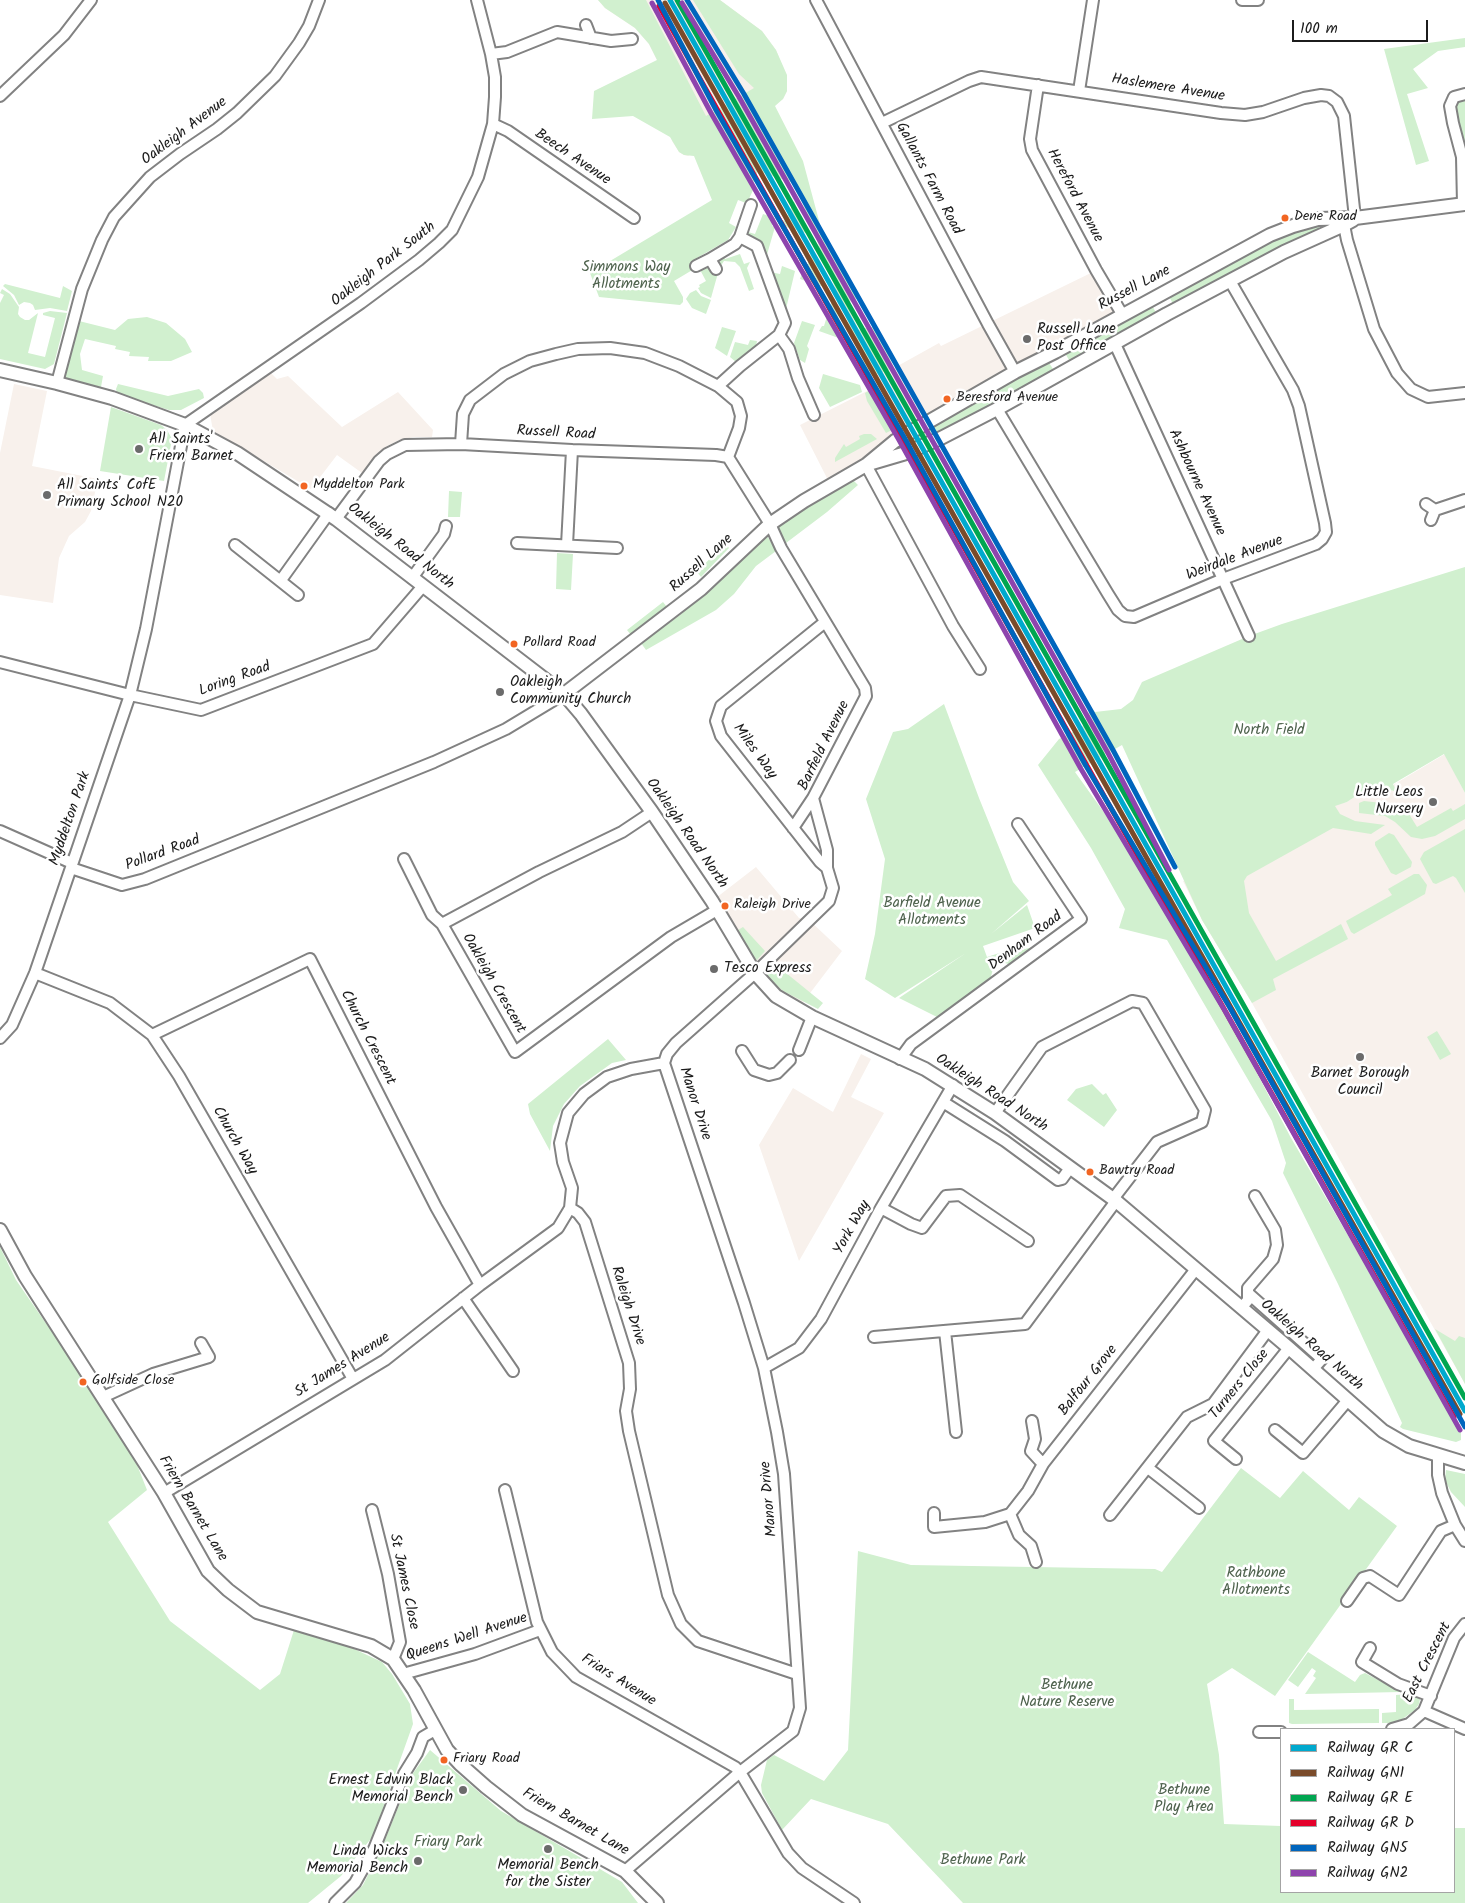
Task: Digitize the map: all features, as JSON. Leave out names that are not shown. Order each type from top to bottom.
[{"type":"main road","name":"Russell Lane","points":[[564,694],[702,589],[770,524],[804,501],[866,465],[895,441],[1122,314],[1270,235],[1285,229],[1318,219],[1350,222],[1464,204]]},
{"type":"main road","name":"Russell Lane","points":[[866,465],[906,453],[941,438],[1284,252],[1350,222]]},
{"type":"main road","points":[[1158,295],[1167,314]]},
{"type":"main road","points":[[1055,352],[1066,370]]},
{"type":"main road","name":"Oakleigh Road North","points":[[0,370],[57,382],[112,398],[185,425],[237,453],[333,516],[564,694],[581,714],[652,812],[717,910],[755,973],[776,996],[812,1017],[925,1069],[995,1113],[1114,1200],[1242,1307],[1383,1431],[1409,1446],[1463,1462]]},
{"type":"main road","name":"Friern Barnet Lane","points":[[0,1230],[25,1276],[164,1493],[208,1571],[228,1590],[257,1612],[371,1646],[393,1660],[414,1690],[447,1750],[460,1764],[522,1815],[625,1871],[657,1903]]},
{"type":"street","points":[[0,96],[64,35],[91,0]]},
{"type":"street","name":"Oakleigh Avenue","points":[[57,382],[82,289],[102,240],[114,217],[150,178],[175,158],[217,130],[275,76],[309,26],[319,0]]},
{"type":"street","name":"Oakleigh Park South","points":[[185,425],[361,303],[439,243],[452,230],[469,198],[481,168],[493,124],[495,97],[491,54],[477,0]]},
{"type":"street","points":[[1079,91],[1094,0]]},
{"type":"street","points":[[1242,0],[1258,0]]},
{"type":"street","name":"Gallants Farm Road","points":[[820,2],[988,324],[1016,372]]},
{"type":"street","points":[[586,25],[591,38]]},
{"type":"street","points":[[603,40],[606,29]]},
{"type":"street","points":[[491,54],[507,52],[557,32],[611,41],[632,39]]},
{"type":"street","name":"Haslemere Avenue","points":[[882,123],[969,80],[981,77],[1221,113],[1245,114],[1263,112],[1304,98],[1321,95],[1329,96],[1337,102],[1344,116],[1350,222]]},
{"type":"street","name":"Hereford Avenue","points":[[1038,85],[1030,139],[1032,150],[1096,270],[1122,314]]},
{"type":"street","points":[[1464,204],[1463,156],[1452,123],[1450,106],[1454,97],[1465,94]]},
{"type":"street","name":"Beech Avenue","points":[[493,124],[508,131],[634,218]]},
{"type":"street","points":[[696,266],[735,244],[740,237],[751,204]]},
{"type":"street","points":[[1350,222],[1347,240],[1374,329],[1397,373],[1411,389],[1428,397],[1465,394]]},
{"type":"street","points":[[718,386],[779,335],[784,323],[757,246],[740,237]]},
{"type":"street","points":[[710,259],[716,269]]},
{"type":"street","name":"Weirdale Avenue","points":[[997,409],[1108,594],[1118,610],[1125,616],[1134,618],[1223,578],[1316,544],[1326,532],[1299,406],[1293,390],[1230,281]]},
{"type":"street","points":[[779,335],[789,349],[798,378],[814,415]]},
{"type":"street","name":"Ashbourne Avenue","points":[[1115,344],[1249,636]]},
{"type":"street","points":[[461,444],[463,414],[470,400],[504,374],[530,361],[578,349],[610,348],[645,353],[679,366],[718,386],[737,402],[741,416],[739,428],[728,457],[770,524]]},
{"type":"street","name":"Myddelton Park","points":[[0,1038],[12,1025],[35,972],[130,694],[146,629],[185,425]]},
{"type":"street","name":"Russell Road","points":[[281,580],[379,461],[396,448],[405,445],[461,444],[728,457]]},
{"type":"street","points":[[566,545],[572,450]]},
{"type":"street","points":[[866,465],[953,626],[980,669]]},
{"type":"street","points":[[1426,504],[1433,515],[1465,500]]},
{"type":"street","name":"Barfield Avenue","points":[[755,973],[829,901],[833,888],[827,868],[826,850],[813,798],[866,696],[865,688],[781,548],[770,524]]},
{"type":"street","points":[[412,578],[444,534],[446,526]]},
{"type":"street","points":[[517,543],[617,548]]},
{"type":"street","points":[[235,544],[298,595]]},
{"type":"street","name":"Loring Road","points":[[0,662],[201,710],[373,644],[423,586]]},
{"type":"street","name":"Miles Way","points":[[824,622],[721,706],[716,720],[721,736],[820,862],[827,868]]},
{"type":"street","name":"Pollard Road","points":[[0,831],[72,865],[122,885],[145,879],[442,758],[506,729],[564,694]]},
{"type":"street","points":[[793,828],[813,798]]},
{"type":"street","name":"Oakleigh Crescent","points":[[652,812],[622,832],[539,872],[442,924],[515,1052],[671,937],[717,910]]},
{"type":"street","name":"Denham Road","points":[[900,1059],[911,1044],[1081,919],[1018,824]]},
{"type":"street","points":[[404,859],[432,916],[442,924]]},
{"type":"street","name":"Church Crescent","points":[[152,1035],[310,959],[436,1207],[480,1285]]},
{"type":"street","name":"Church Way","points":[[35,972],[110,1003],[152,1035],[179,1076],[353,1379]]},
{"type":"street","points":[[570,1208],[572,1188],[563,1162],[560,1143],[568,1113],[584,1094],[607,1077],[631,1069],[664,1063],[667,1054],[676,1043],[755,973]]},
{"type":"street","points":[[874,1337],[1024,1324],[1157,1142],[1202,1122],[1205,1110],[1143,1004],[1132,1002],[1042,1048],[995,1113]]},
{"type":"street","points":[[799,1050],[812,1017]]},
{"type":"street","points":[[742,1051],[754,1070],[769,1076],[777,1073],[790,1060]]},
{"type":"street","name":"Manor Drive","points":[[625,1871],[792,1730],[800,1708],[784,1474],[778,1432],[764,1368],[744,1303],[664,1063]]},
{"type":"street","name":"York Way","points":[[764,1368],[799,1348],[811,1334],[827,1310],[881,1208],[953,1085]]},
{"type":"street","points":[[943,1102],[1005,1142],[1058,1180],[1062,1179],[1070,1168]]},
{"type":"street","points":[[1005,1142],[1014,1127]]},
{"type":"street","points":[[881,1208],[922,1228],[946,1196],[960,1195],[1028,1241]]},
{"type":"street","points":[[1242,1307],[1248,1300],[1248,1288],[1273,1259],[1277,1245],[1276,1230],[1255,1196]]},
{"type":"street","name":"St James Avenue","points":[[164,1493],[385,1360],[480,1285],[558,1228],[570,1208]]},
{"type":"street","name":"Raleigh Drive","points":[[570,1208],[578,1213],[584,1222],[629,1363],[630,1389],[626,1411],[630,1432],[668,1595],[681,1624],[698,1641],[797,1674]]},
{"type":"street","name":"Balfour Grove","points":[[1010,1514],[1028,1492],[1043,1464],[1196,1269]]},
{"type":"street","points":[[1249,1294],[1322,1359],[1313,1369]]},
{"type":"street","points":[[464,1298],[513,1370]]},
{"type":"street","points":[[945,1330],[956,1432]]},
{"type":"street","points":[[1110,1515],[1187,1417],[1213,1404],[1268,1330]]},
{"type":"street","points":[[103,1396],[153,1374],[208,1357],[201,1343]]},
{"type":"street","name":"Turners Close","points":[[1236,1459],[1214,1441],[1289,1348]]},
{"type":"street","points":[[1275,1430],[1303,1453],[1348,1400]]},
{"type":"street","points":[[1032,1421],[1035,1439],[1031,1451],[1043,1464]]},
{"type":"street","points":[[1438,1456],[1438,1478],[1442,1493],[1455,1525],[1465,1541]]},
{"type":"street","points":[[1148,1468],[1199,1508]]},
{"type":"street","name":"Friars Avenue","points":[[505,1490],[540,1630],[552,1652],[576,1677],[735,1767],[740,1772]]},
{"type":"street","name":"St James Close","points":[[372,1510],[388,1574],[400,1642],[393,1660]]},
{"type":"street","points":[[934,1513],[934,1527],[985,1522],[1010,1514],[1020,1535],[1031,1546],[1036,1562]]},
{"type":"street","points":[[1347,1601],[1363,1578],[1370,1576],[1399,1595],[1441,1531],[1455,1525]]},
{"type":"street","name":"East Crescent","points":[[1396,1728],[1410,1724],[1424,1711],[1454,1638],[1465,1624]]},
{"type":"street","name":"Queens Well Avenue","points":[[403,1674],[475,1654],[540,1630]]},
{"type":"street","points":[[1370,1648],[1362,1662],[1398,1684],[1431,1696]]},
{"type":"street","points":[[1424,1711],[1465,1729]]},
{"type":"street","points":[[335,1903],[355,1883],[374,1849],[404,1774],[417,1753],[423,1737],[435,1730]]},
{"type":"street","points":[[1260,1732],[1280,1732]]},
{"type":"street","points":[[740,1772],[788,1853],[802,1868],[854,1903]]},
{"type":"shaded area","points":[[598,0],[720,0],[762,31],[776,50],[786,75],[787,91],[783,99],[688,156],[684,155],[679,152],[672,141],[657,60],[649,44],[635,28],[605,8]]},
{"type":"shaded area","points":[[1097,270],[1120,313],[830,484],[800,425],[873,388],[869,377],[894,368],[939,343],[941,346]]},
{"type":"shaded area","points":[[271,373],[277,379],[288,376],[342,427],[398,392],[433,430],[432,437],[414,437],[399,440],[387,446],[376,455],[362,473],[337,455],[311,489],[213,431],[210,414]]},
{"type":"shaded area","name":"All Saints' CofE Primary School N20","points":[[14,384],[47,391],[32,466],[98,479],[91,511],[85,522],[69,536],[59,558],[53,603],[0,595],[0,453]]},
{"type":"shaded area","points":[[1445,754],[1465,793],[1465,1384],[1252,1003],[1202,920],[1183,881],[1332,806],[1347,802],[1359,794],[1381,795],[1386,789],[1394,791],[1393,785]]},
{"type":"shaded area","points":[[756,867],[799,918],[809,920],[842,951],[798,1009],[776,996],[712,901]]},
{"type":"shaded area","points":[[861,1054],[871,1059],[851,1097],[884,1113],[799,1261],[759,1145],[793,1088],[833,1112]]},
{"type":"green space","name":"Simmons Way Allotments","points":[[598,0],[646,0],[706,116],[754,88],[739,74],[693,0],[720,0],[762,31],[776,50],[787,75],[787,91],[783,99],[775,106],[803,161],[825,243],[857,298],[846,304],[859,330],[876,327],[894,368],[869,377],[791,173],[793,183],[758,171],[752,186],[754,188],[748,201],[746,203],[738,200],[729,223],[736,227],[728,240],[690,262],[694,269],[674,281],[683,297],[683,302],[680,305],[599,297],[590,273],[712,200],[694,156],[684,155],[679,152],[670,137],[633,116],[592,119],[594,91],[657,60],[649,44],[635,28],[605,8]]},
{"type":"green space","points":[[1465,38],[1465,47],[1438,51],[1413,69],[1428,88],[1407,94],[1429,161],[1416,165],[1384,49]]},
{"type":"green space","points":[[1465,100],[1465,145],[1455,112],[1456,105],[1460,101]]},
{"type":"green space","points":[[794,201],[806,233],[780,225],[782,220],[785,221]]},
{"type":"green space","points":[[763,214],[775,218],[772,226],[775,227],[766,258],[761,244],[748,236],[748,232],[755,234]]},
{"type":"green space","points":[[1317,223],[1320,229],[1294,240],[1173,304],[1167,292],[1267,238]]},
{"type":"green space","points":[[811,253],[827,288],[800,279],[802,273],[805,273]]},
{"type":"green space","points":[[723,254],[725,259],[740,254],[744,264],[750,262],[747,268],[754,289],[749,291],[740,267],[735,262],[724,261],[720,267],[718,262]]},
{"type":"green space","points":[[706,262],[713,275],[718,273],[711,298],[701,293],[698,288],[700,287],[699,285],[706,281],[698,266]]},
{"type":"green space","points":[[782,266],[795,271],[785,313],[770,272],[780,274]]},
{"type":"green space","points":[[5,284],[60,298],[63,286],[72,291],[67,311],[50,308],[35,310],[33,305],[24,302],[19,305],[14,295],[3,286]]},
{"type":"green space","points":[[2,289],[10,294],[19,307],[18,314],[20,317],[29,320],[38,313],[28,353],[45,357],[55,318],[43,315],[43,313],[50,311],[67,313],[54,364],[45,369],[0,359],[0,303],[4,295],[0,293]]},
{"type":"green space","points":[[696,290],[701,296],[711,300],[706,314],[692,308],[686,299],[690,293]]},
{"type":"green space","points":[[832,300],[847,341],[819,331],[824,326]]},
{"type":"green space","points":[[1150,301],[1156,313],[1069,360],[1062,348]]},
{"type":"green space","points":[[147,317],[166,323],[185,339],[192,352],[171,361],[148,361],[149,357],[129,356],[130,352],[115,349],[116,346],[85,339],[80,354],[82,370],[103,376],[101,387],[66,379],[63,376],[79,321],[115,330],[128,319]]},
{"type":"green space","points":[[802,321],[815,325],[807,346],[809,349],[805,363],[800,360],[794,343]]},
{"type":"green space","points":[[722,327],[736,331],[727,356],[715,348]]},
{"type":"green space","points":[[750,340],[757,341],[756,346],[736,362],[730,357],[735,342],[748,345]]},
{"type":"green space","points":[[1046,358],[1053,369],[1041,377],[931,436],[905,447],[902,440]]},
{"type":"green space","points":[[823,374],[860,385],[862,392],[830,407],[819,388]]},
{"type":"green space","points":[[118,384],[168,396],[199,389],[203,393],[204,398],[181,410],[169,410],[117,394]]},
{"type":"green space","points":[[875,387],[881,408],[892,430],[886,433],[867,401],[865,393]]},
{"type":"green space","points":[[111,407],[161,425],[167,430],[172,439],[164,481],[100,471]]},
{"type":"green space","points":[[871,434],[877,439],[835,462],[835,458],[844,444],[846,447],[860,439],[859,436]]},
{"type":"green space","points":[[853,480],[858,485],[827,512],[786,543],[777,525],[831,490],[833,492]]},
{"type":"green space","points":[[449,491],[462,492],[460,517],[448,517]]},
{"type":"green space","points":[[766,534],[776,551],[756,566],[734,594],[716,610],[646,650],[641,643],[680,615]]},
{"type":"green space","points":[[725,543],[729,548],[701,577],[697,572]]},
{"type":"green space","points":[[557,553],[573,554],[571,590],[556,589]]},
{"type":"green space","name":"North Field","points":[[1465,567],[1465,793],[1444,754],[1393,784],[1394,791],[1386,789],[1381,795],[1359,794],[1347,802],[1335,806],[1340,814],[1355,821],[1385,825],[1371,834],[1333,828],[1247,876],[1244,881],[1249,913],[1276,961],[1341,924],[1348,939],[1273,979],[1276,990],[1252,1003],[1202,920],[1122,745],[1075,772],[1113,825],[1158,900],[1240,1041],[1291,1138],[1461,1429],[1461,1440],[1456,1442],[1400,1427],[1402,1423],[1338,1284],[1283,1173],[1286,1163],[1272,1121],[1167,940],[1119,928],[1125,909],[1091,848],[1038,765],[1059,739],[1082,727],[1091,707],[1095,712],[1121,709],[1133,700],[1142,682],[1249,636],[1282,624]]},
{"type":"green space","points":[[663,602],[667,607],[631,635],[627,630]]},
{"type":"green space","name":"Barfield Avenue Allotments","points":[[944,704],[1013,882],[1029,901],[991,934],[1027,905],[1035,928],[983,946],[987,957],[1024,945],[1025,949],[1036,946],[1012,965],[1005,963],[997,965],[993,969],[990,980],[937,1017],[899,998],[966,953],[895,998],[865,979],[875,934],[885,859],[866,799],[893,732],[908,729]]},
{"type":"green space","points":[[1364,801],[1382,803],[1409,814],[1417,827],[1451,808],[1453,811],[1465,804],[1465,819],[1435,836],[1422,839],[1411,837],[1395,822],[1385,816],[1359,813],[1359,803]]},
{"type":"green space","points":[[1465,829],[1465,893],[1453,876],[1436,884],[1433,883],[1420,859],[1424,852]]},
{"type":"green space","points":[[1389,833],[1394,835],[1412,862],[1411,867],[1396,875],[1391,873],[1375,845],[1375,842]]},
{"type":"green space","points":[[1414,874],[1419,874],[1427,885],[1425,894],[1354,934],[1351,932],[1346,921],[1392,895],[1388,889]]},
{"type":"green space","points":[[743,927],[765,951],[757,960],[738,930]]},
{"type":"green space","points":[[772,964],[775,964],[823,1003],[818,1009],[783,991],[769,978],[766,972]]},
{"type":"green space","points":[[1437,1031],[1451,1054],[1440,1060],[1427,1037]]},
{"type":"green space","points":[[608,1039],[626,1060],[612,1063],[580,1086],[564,1104],[553,1126],[550,1151],[530,1114],[528,1104]]},
{"type":"green space","points":[[1092,1084],[1103,1095],[1106,1093],[1117,1110],[1104,1127],[1067,1100],[1076,1089]]},
{"type":"green space","points":[[0,1247],[16,1280],[128,1442],[147,1490],[108,1522],[170,1621],[260,1690],[280,1674],[294,1630],[352,1648],[382,1662],[392,1674],[410,1704],[413,1724],[373,1836],[341,1876],[308,1903],[0,1903]]},
{"type":"green space","points":[[1435,1329],[1455,1341],[1459,1336],[1465,1338],[1465,1384]]},
{"type":"green space","points":[[1241,1468],[1280,1498],[1303,1471],[1349,1510],[1359,1497],[1397,1526],[1275,1696],[1232,1668],[1207,1684],[1219,1755],[1224,1824],[1280,1826],[1280,1893],[1455,1893],[1455,1828],[1465,1828],[1465,1903],[963,1903],[888,1824],[811,1799],[782,1830],[762,1793],[761,1785],[767,1760],[774,1755],[824,1781],[848,1750],[858,1551],[911,1565],[1155,1569],[1162,1572]]},
{"type":"green space","points":[[1446,1470],[1465,1474],[1465,1507],[1451,1492],[1445,1480]]},
{"type":"green space","points":[[1308,1652],[1355,1682],[1360,1675],[1365,1673],[1401,1692],[1305,1694],[1316,1678],[1313,1676],[1316,1671],[1312,1668],[1298,1687],[1288,1680]]},
{"type":"green space","points":[[1408,1694],[1420,1699],[1415,1710],[1401,1720],[1393,1723],[1382,1723],[1382,1713],[1396,1712],[1396,1695]]},
{"type":"green space","points":[[1289,1699],[1294,1699],[1294,1710],[1379,1709],[1379,1723],[1292,1724],[1289,1723]]},
{"type":"green space","name":"Friary Park","points":[[430,1750],[501,1811],[622,1882],[638,1903],[346,1903],[363,1885],[382,1847],[411,1776]]},
{"type":"transit line","points":[[670,0],[1465,1411]]},
{"type":"transit line","points":[[677,0],[1465,1398]]},
{"type":"transit line","points":[[659,6],[1454,1417]]},
{"type":"rail line","name":"GN5","points":[[658,0],[716,110],[904,437],[1086,766],[1230,1008],[1465,1427]]},
{"type":"rail line","name":"GN5","points":[[687,0],[744,94],[1113,750],[1175,867]]},
{"type":"rail line","name":"GN2","points":[[652,3],[711,113],[899,440],[1081,769],[1225,1011],[1460,1430]]},
{"type":"rail line","name":"GN1","points":[[665,3],[1460,1414]]},
{"type":"rail line","name":"GN2","points":[[682,3],[739,97],[1108,753],[1169,870]]},
{"type":"place","name":"Dene Road","points":[[1285,218]]},
{"type":"place","name":"Russell Lane Post Office","points":[[1027,339]]},
{"type":"place","name":"Beresford Avenue","points":[[947,399]]},
{"type":"place","name":"All Saints' Friern Barnet","points":[[139,449]]},
{"type":"place","name":"Myddelton Park","points":[[304,486]]},
{"type":"place","name":"All Saints' CofE Primary School N20","points":[[47,495]]},
{"type":"place","name":"Pollard Road","points":[[514,644]]},
{"type":"place","name":"Oakleigh Community Church","points":[[500,692]]},
{"type":"place","name":"Little Leos Nursery","points":[[1433,802]]},
{"type":"place","name":"Raleigh Drive","points":[[725,906]]},
{"type":"place","name":"Tesco Express","points":[[714,969]]},
{"type":"place","name":"Barnet Borough Council","points":[[1360,1057]]},
{"type":"place","name":"Bawtry Road","points":[[1090,1172]]},
{"type":"place","name":"Golfside Close","points":[[83,1382]]},
{"type":"place","name":"Friary Road","points":[[444,1760]]},
{"type":"place","name":"Ernest Edwin Black Memorial Bench","points":[[463,1790]]},
{"type":"place","name":"Memorial Bench for the Sister","points":[[548,1849]]},
{"type":"place","name":"Linda Wicks Memorial Bench","points":[[418,1861]]},
{"type":"park label","name":"Rathbone Allotments","points":[[1256,1582]]},
{"type":"park label","name":"Bethune Nature Reserve","points":[[1067,1694]]},
{"type":"park label","name":"Bethune Play Area","points":[[1184,1800]]},
{"type":"park label","name":"Bethune Park","points":[[983,1861]]}]
